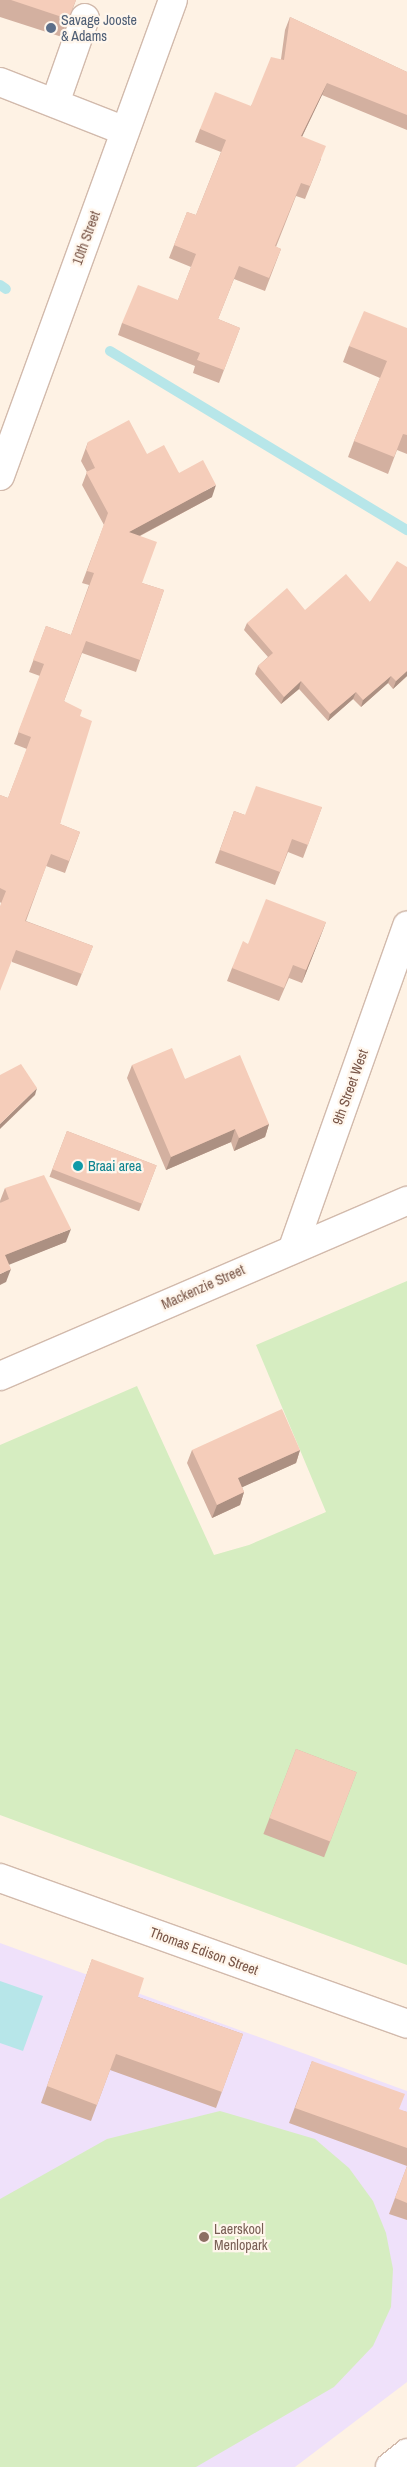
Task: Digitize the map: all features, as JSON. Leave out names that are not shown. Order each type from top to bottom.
[{"type":"street","name":"10th Street","points":[[0,476],[173,0]]},
{"type":"street","points":[[55,104],[85,18]]},
{"type":"street","points":[[0,82],[125,131]]},
{"type":"street","name":"9th Street West","points":[[293,1248],[407,926]]},
{"type":"street","name":"Mackenzie Street","points":[[0,1376],[293,1248],[407,1201]]},
{"type":"street","name":"Thomas Edison Street","points":[[0,1878],[407,2024]]},
{"type":"street","points":[[390,2467],[407,2453]]},
{"type":"shaded area","name":"Laerskool Menlopark","points":[[0,1943],[407,2091],[407,2382],[295,2467],[0,2467]]},
{"type":"green space","points":[[407,1281],[407,1965],[0,1815],[0,1445],[137,1386],[214,1555],[249,1545],[326,1512],[256,1345]]},
{"type":"green space","name":"Laerskool Menlopark","points":[[220,2111],[315,2139],[349,2168],[373,2201],[386,2233],[393,2269],[391,2307],[373,2346],[334,2387],[196,2467],[0,2467],[0,2199],[107,2139]]},
{"type":"water","points":[[0,1981],[43,1996],[23,2051],[0,2043]]},
{"type":"building","points":[[11,0],[76,0],[68,19]]},
{"type":"building","points":[[290,17],[407,72],[407,115],[327,83],[301,136],[326,146],[310,186],[301,183],[275,246],[281,249],[269,278],[239,266],[218,319],[240,328],[224,370],[197,360],[200,353],[122,323],[138,285],[178,300],[196,254],[174,245],[187,212],[196,215],[226,140],[200,129],[215,92],[251,106],[271,57],[284,60]]},
{"type":"building","points":[[364,311],[407,328],[407,435],[403,434],[394,457],[354,441],[387,361],[349,346]]},
{"type":"building","points":[[129,420],[147,454],[164,445],[179,473],[203,460],[216,485],[129,532],[157,542],[142,583],[164,590],[140,660],[86,641],[64,701],[82,710],[80,716],[92,721],[60,824],[80,832],[69,861],[51,854],[25,921],[93,946],[82,974],[16,950],[0,991],[0,906],[6,891],[0,888],[0,795],[8,798],[31,737],[18,732],[44,664],[33,660],[46,626],[71,635],[94,573],[87,571],[108,513],[86,472],[95,468],[86,449],[88,442]]},
{"type":"building","points":[[397,561],[407,567],[407,671],[396,681],[391,676],[363,700],[356,692],[330,714],[301,681],[284,697],[258,666],[273,653],[247,623],[287,588],[305,610],[346,574],[370,602]]},
{"type":"building","points":[[256,786],[322,807],[308,845],[292,839],[280,872],[220,850],[234,811],[245,815]]},
{"type":"building","points":[[266,899],[326,922],[306,970],[293,965],[284,988],[232,968],[243,941],[248,944]]},
{"type":"building","points":[[172,1048],[185,1079],[240,1055],[269,1124],[239,1138],[235,1129],[171,1157],[132,1065]]},
{"type":"building","points":[[21,1064],[37,1088],[0,1124],[0,1075]]},
{"type":"building","points":[[67,1131],[157,1165],[142,1204],[52,1169]]},
{"type":"building","points":[[44,1175],[71,1229],[5,1255],[11,1269],[0,1274],[0,1203],[9,1199],[5,1188]]},
{"type":"building","points":[[282,1409],[300,1450],[238,1478],[244,1492],[217,1505],[192,1450]]},
{"type":"building","points":[[296,1749],[357,1772],[330,1841],[269,1818]]},
{"type":"building","points":[[92,1959],[144,1978],[138,1997],[243,2034],[222,2092],[116,2054],[97,2105],[47,2086]]},
{"type":"building","points":[[312,2061],[405,2094],[399,2109],[407,2112],[407,2148],[295,2108]]},
{"type":"building","points":[[407,2166],[407,2203],[395,2198]]},
{"type":"waterway","points":[[0,285],[6,289]]},
{"type":"waterway","points":[[110,351],[407,530]]},
{"type":"place","name":"Savage Jooste & Adams","points":[[51,28]]},
{"type":"place","name":"Braai area","points":[[78,1166]]},
{"type":"place","name":"Laerskool Menlopark","points":[[204,2237]]}]
